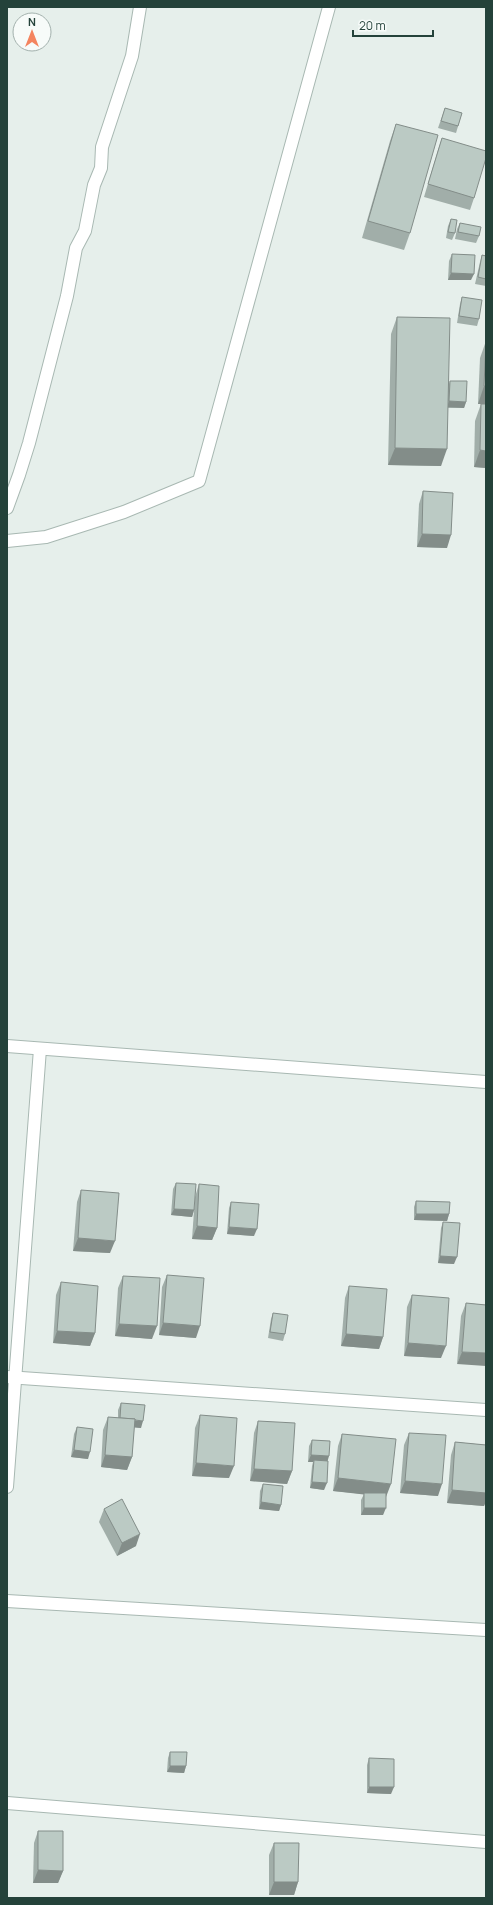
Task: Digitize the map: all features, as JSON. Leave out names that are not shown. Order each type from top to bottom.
[{"type":"street","points":[[7,508],[20,476],[29,443],[66,296],[76,248],[85,231],[94,184],[101,168],[102,147],[132,56],[140,7]]},
{"type":"street","points":[[7,541],[46,537],[124,512],[199,481],[330,7]]},
{"type":"street","points":[[7,1046],[486,1082]]},
{"type":"street","points":[[7,1487],[12,1377],[40,1049]]},
{"type":"street","points":[[12,1377],[486,1410]]},
{"type":"street","points":[[7,1601],[486,1630]]},
{"type":"street","points":[[7,1803],[486,1842]]},
{"type":"building","points":[[445,108],[462,113],[458,126],[441,121]]},
{"type":"building","points":[[396,124],[438,135],[410,233],[368,221]]},
{"type":"building","points":[[442,138],[486,151],[486,158],[474,198],[428,184]]},
{"type":"building","points":[[451,219],[457,220],[455,233],[448,232]]},
{"type":"building","points":[[460,223],[481,227],[479,236],[458,232]]},
{"type":"building","points":[[452,254],[475,255],[474,274],[451,273]]},
{"type":"building","points":[[482,255],[486,256],[486,279],[478,277]]},
{"type":"building","points":[[462,297],[482,300],[479,319],[459,316]]},
{"type":"building","points":[[397,317],[450,318],[447,449],[395,448]]},
{"type":"building","points":[[486,341],[486,386],[484,386]]},
{"type":"building","points":[[450,381],[467,381],[466,402],[449,401]]},
{"type":"building","points":[[481,404],[486,404],[486,451],[480,450]]},
{"type":"building","points":[[423,491],[453,493],[451,535],[422,534]]},
{"type":"building","points":[[176,1183],[196,1184],[194,1210],[174,1209]]},
{"type":"building","points":[[199,1184],[219,1186],[217,1228],[197,1226]]},
{"type":"building","points":[[81,1190],[119,1193],[115,1241],[78,1238]]},
{"type":"building","points":[[416,1201],[450,1202],[449,1214],[416,1214]]},
{"type":"building","points":[[231,1202],[259,1204],[257,1229],[229,1227]]},
{"type":"building","points":[[443,1222],[460,1223],[457,1257],[440,1256]]},
{"type":"building","points":[[167,1275],[204,1278],[200,1326],[163,1323]]},
{"type":"building","points":[[123,1276],[160,1278],[157,1326],[119,1324]]},
{"type":"building","points":[[61,1282],[98,1286],[95,1333],[57,1331]]},
{"type":"building","points":[[349,1286],[387,1289],[383,1337],[346,1334]]},
{"type":"building","points":[[412,1295],[449,1298],[446,1346],[408,1343]]},
{"type":"building","points":[[466,1303],[486,1305],[486,1353],[462,1352]]},
{"type":"building","points":[[273,1313],[288,1315],[285,1334],[270,1332]]},
{"type":"building","points":[[121,1403],[145,1405],[143,1421],[120,1418]]},
{"type":"building","points":[[200,1415],[237,1418],[234,1466],[196,1463]]},
{"type":"building","points":[[108,1417],[135,1419],[132,1457],[105,1455]]},
{"type":"building","points":[[258,1421],[295,1423],[292,1471],[254,1469]]},
{"type":"building","points":[[77,1427],[93,1429],[90,1452],[74,1450]]},
{"type":"building","points":[[409,1433],[446,1435],[442,1484],[405,1481]]},
{"type":"building","points":[[342,1434],[396,1439],[391,1484],[338,1478]]},
{"type":"building","points":[[312,1440],[330,1441],[329,1456],[311,1455]]},
{"type":"building","points":[[455,1442],[486,1445],[486,1493],[452,1490]]},
{"type":"building","points":[[314,1460],[328,1461],[327,1483],[312,1482]]},
{"type":"building","points":[[263,1484],[283,1486],[281,1505],[261,1502]]},
{"type":"building","points":[[364,1493],[386,1493],[386,1508],[364,1508]]},
{"type":"building","points":[[122,1499],[140,1534],[122,1543],[104,1509]]},
{"type":"building","points":[[170,1752],[187,1752],[186,1766],[170,1766]]},
{"type":"building","points":[[369,1758],[394,1759],[394,1787],[369,1787]]},
{"type":"building","points":[[38,1831],[63,1831],[63,1871],[38,1870]]},
{"type":"building","points":[[274,1843],[299,1843],[298,1882],[274,1882]]}]
